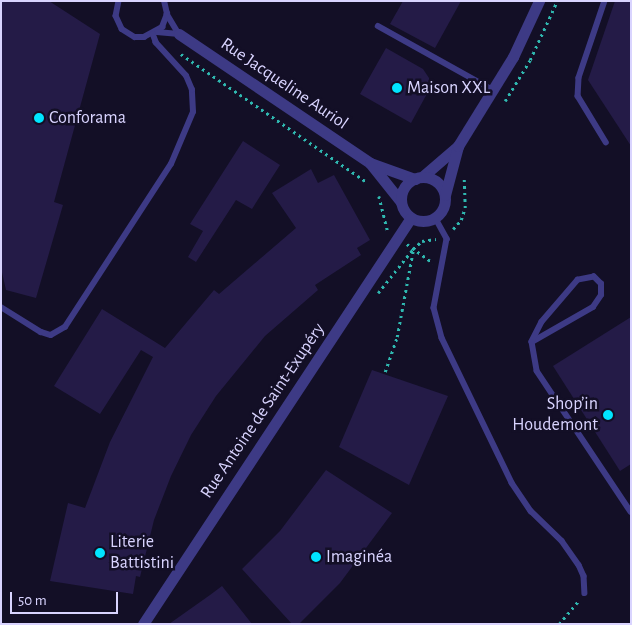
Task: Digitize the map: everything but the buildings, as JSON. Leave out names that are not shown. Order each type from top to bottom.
[{"type":"street","points":[[458,146],[403,190],[401,202],[411,218],[422,221],[435,217],[444,207],[444,195],[458,146],[493,90],[539,1]]},
{"type":"street","name":"Rue Jacqueline Auriol","points":[[179,34],[370,163],[418,178]]},
{"type":"street","name":"Rue Jacqueline Auriol","points":[[370,163],[401,202]]},
{"type":"street","points":[[418,178],[437,182],[444,195]]},
{"type":"street","name":"Rue Antoine de Saint-Exupéry","points":[[143,624],[411,218]]},
{"type":"lane","points":[[118,1],[116,16],[122,29],[136,37],[155,33],[179,34]]},
{"type":"lane","points":[[164,1],[166,14],[179,34]]},
{"type":"lane","points":[[605,1],[579,78],[578,96],[606,142]]},
{"type":"lane","points":[[155,33],[166,14]]},
{"type":"lane","points":[[378,26],[493,90]]},
{"type":"lane","points":[[1,306],[41,332],[58,333],[80,307],[154,192],[179,148],[193,112],[192,90],[186,76],[161,49],[155,33]]},
{"type":"lane","points":[[435,217],[446,234],[447,245],[434,308],[442,338],[512,483],[531,511],[562,541],[579,565],[584,576],[585,593]]},
{"type":"lane","points":[[532,342],[592,308],[601,295],[601,284],[594,277],[578,280],[542,322],[532,342],[537,371],[631,512]]},
{"type":"path","points":[[505,101],[530,60],[557,1]]},
{"type":"path","points":[[161,49],[173,49],[356,172],[375,188],[384,206],[385,232],[399,236],[413,250],[441,268]]},
{"type":"path","points":[[377,295],[422,241],[446,234],[461,220],[465,208],[465,172],[452,168]]},
{"type":"path","points":[[385,372],[397,337],[413,250]]},
{"type":"path","points":[[559,624],[585,593]]},
{"type":"place","name":"Maison XXL","points":[[397,88]]},
{"type":"place","name":"Conforama","points":[[39,118]]},
{"type":"place","name":"Shop’in Houdemont","points":[[608,415]]},
{"type":"place","name":"Literie Battistini","points":[[100,553]]},
{"type":"place","name":"Imaginéa","points":[[316,557]]}]
